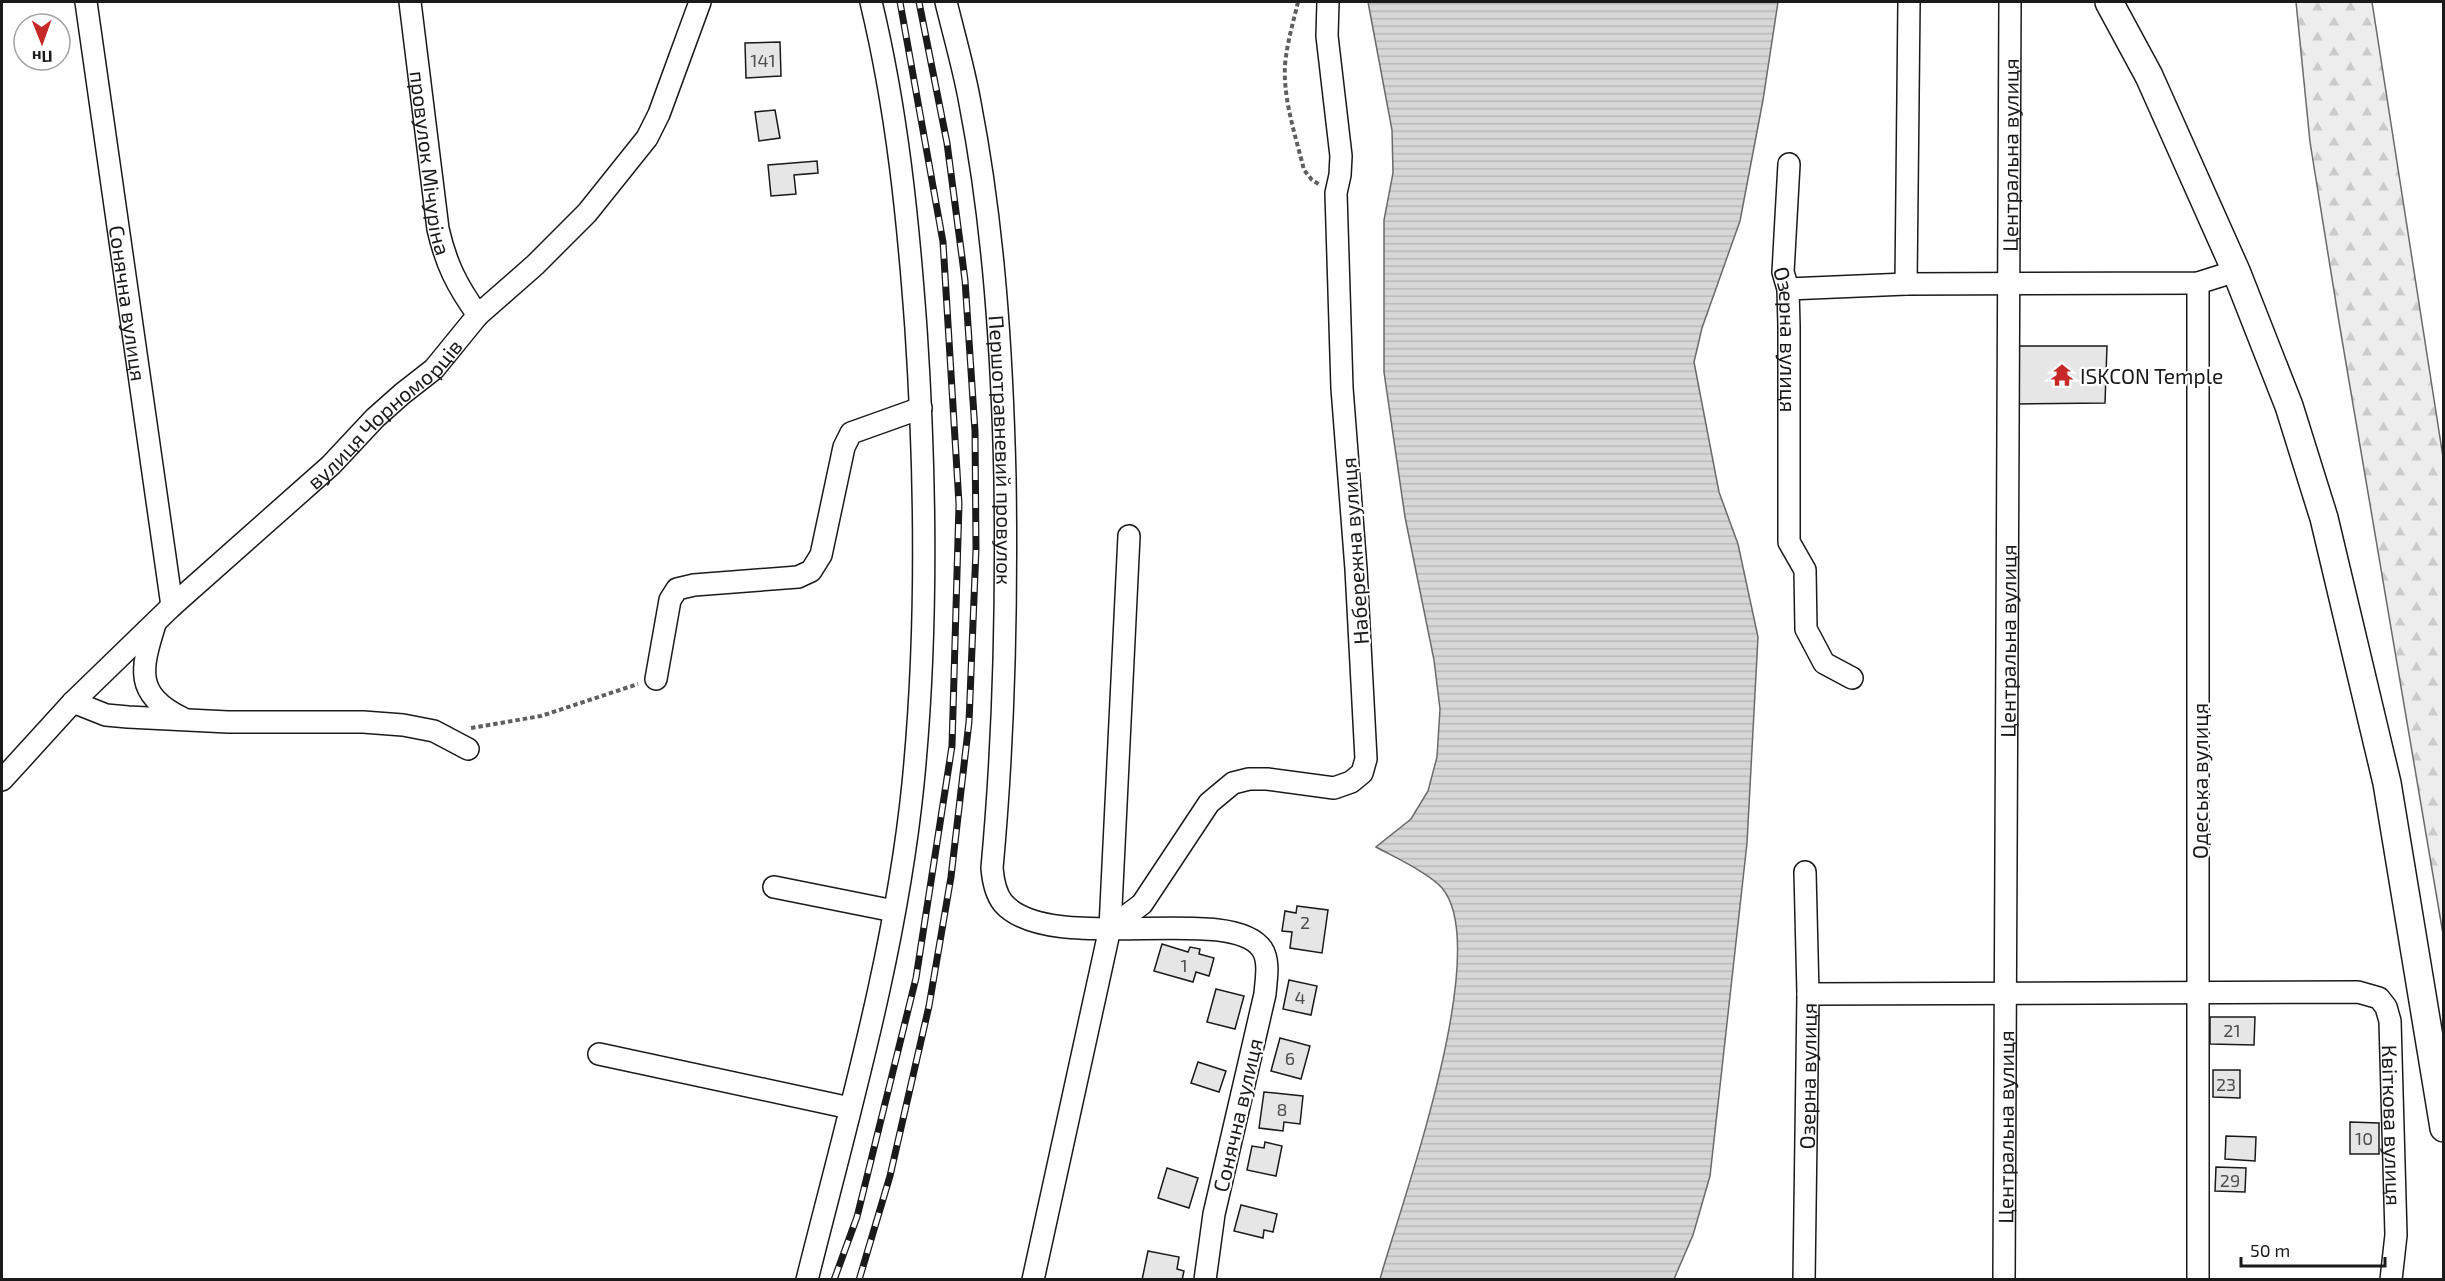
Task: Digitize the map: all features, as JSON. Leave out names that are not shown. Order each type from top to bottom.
[{"type":"main road","points":[[2109,2],[2149,76],[2236,271],[2289,406],[2324,518],[2386,783],[2444,1128]]},
{"type":"street","name":"Сонячна вулиця","points":[[86,2],[172,606]]},
{"type":"street","name":"провулок Мічуріна","points":[[410,2],[438,229],[443,253],[451,274],[478,315]]},
{"type":"street","name":"вулиця Чорноморців","points":[[2,780],[73,702],[172,606],[331,465],[381,412],[434,369],[478,315],[535,265],[579,220],[634,157],[647,138],[659,114],[700,2]]},
{"type":"street","points":[[807,1280],[873,1018],[894,911],[913,785],[921,664],[924,505],[921,408],[909,236],[900,149],[885,63],[871,2]]},
{"type":"street","name":"Першотравневий провулок","points":[[946,2],[970,102],[985,192],[1003,395],[1006,564],[1005,685],[992,868],[994,886],[1002,902],[1016,914],[1034,921],[1079,929],[1110,928]]},
{"type":"street","name":"Набережна вулиця","points":[[1110,928],[1142,904],[1209,803],[1221,790],[1233,783],[1267,778],[1334,788],[1351,782],[1362,773],[1366,759],[1356,569],[1342,388],[1336,193],[1341,156],[1327,36],[1328,2]]},
{"type":"street","points":[[1906,284],[1909,2]]},
{"type":"street","name":"Центральна вулиця","points":[[2004,1280],[2010,2]]},
{"type":"street","name":"Озерна вулиця","points":[[1789,164],[1783,272],[1788,289],[1789,542],[1805,570],[1806,629],[1824,663],[1852,678]]},
{"type":"street","points":[[1788,289],[1906,284],[2198,284],[2236,271]]},
{"type":"street","name":"Одеська вулиця","points":[[2198,284],[2198,1280]]},
{"type":"street","points":[[656,679],[670,600],[677,590],[694,585],[798,577],[811,571],[820,555],[844,447],[851,433],[921,408]]},
{"type":"street","points":[[1033,1280],[1110,928],[1130,536]]},
{"type":"street","points":[[155,624],[145,662],[147,684],[155,701],[185,720]]},
{"type":"street","points":[[73,702],[106,715],[185,720],[363,722],[403,725],[434,731],[468,749]]},
{"type":"street","name":"Озерна вулиця","points":[[1804,1280],[1808,994],[1805,872]]},
{"type":"street","points":[[774,887],[894,911]]},
{"type":"street","name":"Сонячна вулиця","points":[[1110,928],[1205,929],[1234,932],[1256,942],[1263,950],[1266,961],[1265,994],[1214,1214],[1205,1280]]},
{"type":"street","name":"Квіткова вулиця","points":[[2199,993],[2358,992],[2379,998],[2386,1007],[2390,1031],[2396,1235],[2391,1280]]},
{"type":"street","points":[[1808,994],[2199,993]]},
{"type":"street","points":[[599,1054],[850,1108]]},
{"type":"path","points":[[1299,2],[1287,42],[1286,92],[1304,170],[1312,180],[1336,193]]},
{"type":"path","points":[[434,731],[467,729],[542,716],[656,679]]},
{"type":"green space","points":[[2296,2],[2372,2],[2443,457],[2443,934],[2310,142]]},
{"type":"shaded area","points":[[1368,2],[1778,2],[1763,100],[1740,221],[1702,328],[1694,362],[1719,492],[1738,544],[1758,637],[1747,843],[1710,1176],[1693,1235],[1674,1279],[1380,1279],[1423,1138],[1438,1078],[1451,1019],[1457,964],[1455,919],[1442,888],[1420,871],[1376,847],[1411,819],[1428,791],[1437,757],[1440,709],[1434,660],[1405,517],[1384,372],[1384,220],[1393,173],[1392,130]]},
{"type":"building","points":[[780,42],[781,76],[746,78],[745,43]]},
{"type":"building","points":[[775,110],[780,138],[759,141],[755,112]]},
{"type":"building","points":[[817,161],[818,173],[794,175],[796,194],[771,196],[768,165]]},
{"type":"building","name":"ISKCON Temple","points":[[2019,346],[2107,346],[2105,403],[2017,404]]},
{"type":"building","points":[[1297,906],[1328,910],[1322,953],[1290,948],[1292,932],[1282,931],[1285,911],[1296,913]]},
{"type":"building","points":[[1162,944],[1188,952],[1190,947],[1200,949],[1199,954],[1214,958],[1209,976],[1196,972],[1193,982],[1154,971]]},
{"type":"building","points":[[1289,980],[1317,986],[1311,1015],[1283,1009]]},
{"type":"building","points":[[1216,989],[1244,996],[1235,1029],[1207,1022]]},
{"type":"building","points":[[2210,1017],[2255,1017],[2254,1045],[2210,1044]]},
{"type":"building","points":[[1280,1038],[1310,1046],[1301,1079],[1271,1071]]},
{"type":"building","points":[[1198,1062],[1226,1071],[1219,1092],[1191,1083]]},
{"type":"building","points":[[2213,1070],[2240,1070],[2240,1098],[2213,1097]]},
{"type":"building","points":[[1264,1092],[1303,1096],[1300,1124],[1284,1122],[1283,1131],[1259,1128]]},
{"type":"building","points":[[2350,1122],[2379,1123],[2379,1154],[2350,1154]]},
{"type":"building","points":[[2226,1136],[2256,1137],[2255,1161],[2225,1159]]},
{"type":"building","points":[[1265,1142],[1282,1146],[1276,1176],[1247,1170],[1252,1146],[1264,1148]]},
{"type":"building","points":[[2216,1167],[2246,1168],[2245,1192],[2215,1191]]},
{"type":"building","points":[[1167,1168],[1198,1178],[1189,1208],[1158,1198]]},
{"type":"building","points":[[1241,1205],[1277,1214],[1273,1232],[1264,1230],[1263,1238],[1234,1231]]},
{"type":"building","points":[[1148,1251],[1179,1257],[1177,1269],[1184,1271],[1182,1280],[1142,1280]]},
{"type":"railway","points":[[834,1280],[857,1217],[916,978],[952,746],[959,504],[943,242],[900,2]]},
{"type":"railway","points":[[859,1280],[890,1176],[929,1006],[951,877],[969,722],[976,549],[975,431],[965,280],[947,143],[919,2]]},
{"type":"place","name":"ISKCON Temple","points":[[2062,375]]}]
